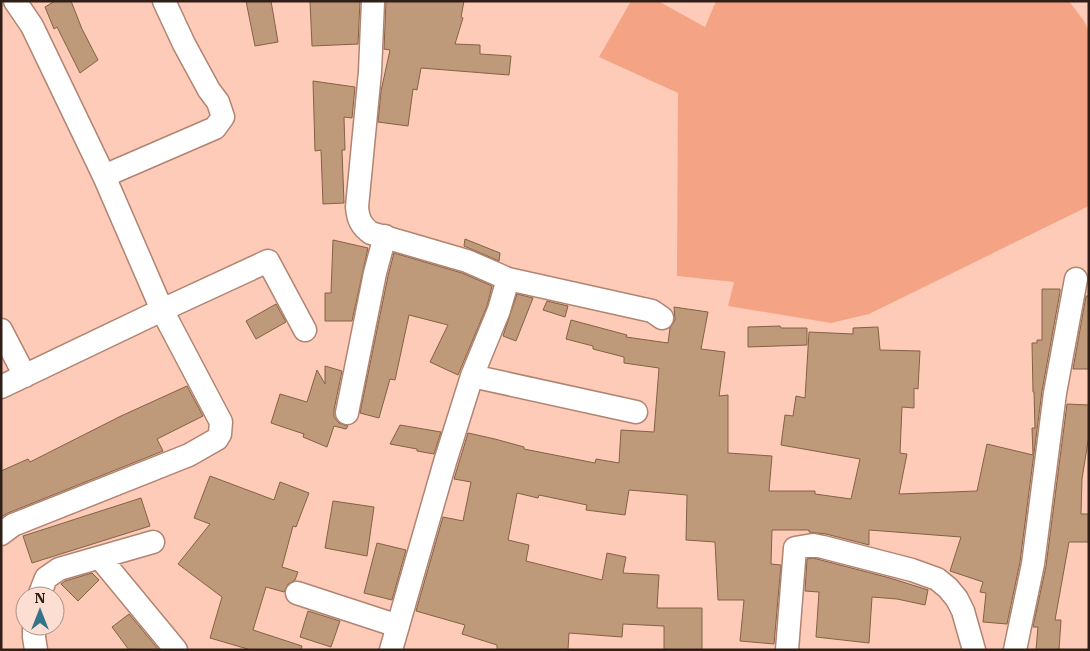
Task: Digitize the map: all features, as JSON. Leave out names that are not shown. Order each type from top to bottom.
[{"type":"street","points":[[1,534],[13,526],[188,455],[216,439],[220,434],[221,422],[162,310],[104,176],[32,26],[15,1]]},
{"type":"street","points":[[104,176],[215,128],[223,117],[218,102],[209,90],[184,44],[164,1]]},
{"type":"street","points":[[374,1],[370,72],[357,207],[358,217],[363,227],[371,233],[467,261],[508,279],[652,311],[662,318]]},
{"type":"street","points":[[346,413],[375,273],[386,236]]},
{"type":"street","points":[[1,387],[268,261],[305,330]]},
{"type":"street","points":[[391,650],[445,462],[472,376],[499,310],[508,279]]},
{"type":"street","points":[[1015,650],[1033,564],[1055,393],[1076,280]]},
{"type":"street","points":[[1,330],[24,376]]},
{"type":"street","points":[[472,376],[636,412]]},
{"type":"street","points":[[43,586],[46,578],[59,569],[153,542]]},
{"type":"street","points":[[787,650],[795,548],[813,545],[912,570],[936,580],[948,588],[957,599],[963,611],[974,650]]},
{"type":"street","points":[[100,558],[176,650]]},
{"type":"street","points":[[297,594],[398,626]]},
{"type":"street","points":[[34,636],[36,650]]},
{"type":"shaded area","points":[[631,1],[658,1],[705,27],[716,1],[1069,1],[1089,31],[1089,206],[869,314],[831,323],[728,306],[734,282],[677,276],[678,93],[599,57]]},
{"type":"building","points":[[55,1],[71,1],[82,29],[98,60],[80,73],[57,27],[54,29],[45,7]]},
{"type":"building","points":[[246,1],[271,1],[278,42],[255,46]]},
{"type":"building","points":[[310,1],[360,1],[358,44],[312,46]]},
{"type":"building","points":[[386,1],[464,1],[461,17],[463,18],[455,44],[480,45],[480,54],[511,56],[509,75],[421,68],[417,90],[413,89],[408,126],[378,122],[381,91],[390,50],[384,49]]},
{"type":"building","points":[[313,81],[355,87],[352,118],[344,117],[345,150],[342,150],[344,203],[323,204],[321,150],[315,151]]},
{"type":"building","points":[[465,239],[500,253],[499,261],[464,246]]},
{"type":"building","points":[[333,240],[368,248],[352,321],[325,321],[325,293],[331,293]]},
{"type":"building","points":[[394,253],[462,273],[492,286],[487,306],[458,375],[430,362],[448,325],[409,315],[395,380],[390,379],[379,418],[360,413]]},
{"type":"building","points":[[1042,289],[1060,289],[1060,292],[1042,391],[1020,562],[1007,624],[983,622],[986,593],[980,592],[983,582],[950,571],[961,537],[869,530],[869,545],[826,534],[809,532],[809,530],[772,530],[771,564],[781,565],[774,644],[740,641],[744,600],[718,600],[715,542],[686,540],[687,495],[629,490],[625,515],[586,510],[587,505],[539,495],[538,498],[517,493],[508,540],[529,545],[526,561],[602,580],[607,553],[626,557],[623,573],[659,575],[657,608],[702,608],[702,650],[664,650],[664,626],[623,624],[622,637],[569,633],[568,650],[497,650],[497,645],[462,634],[465,625],[416,611],[443,517],[463,521],[471,482],[454,479],[468,433],[524,447],[524,449],[595,463],[596,459],[619,463],[621,430],[654,432],[659,368],[624,363],[624,357],[593,349],[593,346],[566,339],[571,320],[627,335],[626,337],[668,343],[670,328],[675,320],[674,307],[708,312],[701,349],[725,352],[719,396],[728,395],[728,453],[772,456],[769,491],[815,491],[815,494],[851,499],[860,459],[781,445],[785,415],[793,416],[796,396],[805,398],[809,332],[853,334],[853,328],[878,327],[880,350],[920,351],[918,389],[914,388],[914,408],[902,407],[900,453],[907,454],[899,494],[977,491],[987,444],[1033,455],[1032,428],[1035,428],[1032,343],[1042,340]]},
{"type":"building","points":[[517,294],[533,298],[516,341],[503,336]]},
{"type":"building","points":[[1086,296],[1089,296],[1089,369],[1073,369]]},
{"type":"building","points":[[547,301],[568,306],[565,317],[543,310]]},
{"type":"building","points":[[276,304],[286,322],[256,339],[246,321]]},
{"type":"building","points":[[780,326],[781,328],[807,328],[807,345],[748,347],[748,327]]},
{"type":"building","points":[[325,366],[342,371],[334,417],[339,423],[348,426],[346,429],[334,426],[327,447],[303,437],[304,434],[271,423],[280,394],[307,402],[317,370],[325,384]]},
{"type":"building","points":[[187,386],[203,416],[157,439],[163,451],[1,517],[1,471],[28,459],[30,462],[121,416]]},
{"type":"building","points":[[1067,404],[1089,405],[1089,435],[1082,479],[1081,514],[1089,514],[1089,542],[1069,542],[1055,620],[1061,620],[1059,650],[1036,650],[1038,627],[1033,627],[1046,566]]},
{"type":"building","points":[[400,425],[441,432],[434,454],[390,444]]},
{"type":"building","points":[[210,476],[274,500],[280,482],[309,493],[296,527],[293,526],[282,567],[298,572],[295,580],[288,584],[284,592],[266,587],[253,630],[302,646],[301,650],[251,650],[210,638],[222,597],[178,564],[210,524],[194,518]]},
{"type":"building","points":[[141,498],[150,526],[32,563],[23,536]]},
{"type":"building","points":[[333,501],[374,507],[367,556],[325,548]]},
{"type":"building","points":[[377,543],[406,550],[392,600],[364,593]]},
{"type":"building","points":[[813,558],[928,590],[925,605],[897,599],[872,597],[869,643],[816,637],[819,592],[805,591],[807,559]]},
{"type":"building","points":[[92,573],[99,580],[78,601],[61,584]]},
{"type":"building","points":[[308,611],[340,621],[331,647],[300,637]]},
{"type":"building","points":[[129,614],[159,650],[129,650],[112,627]]}]
